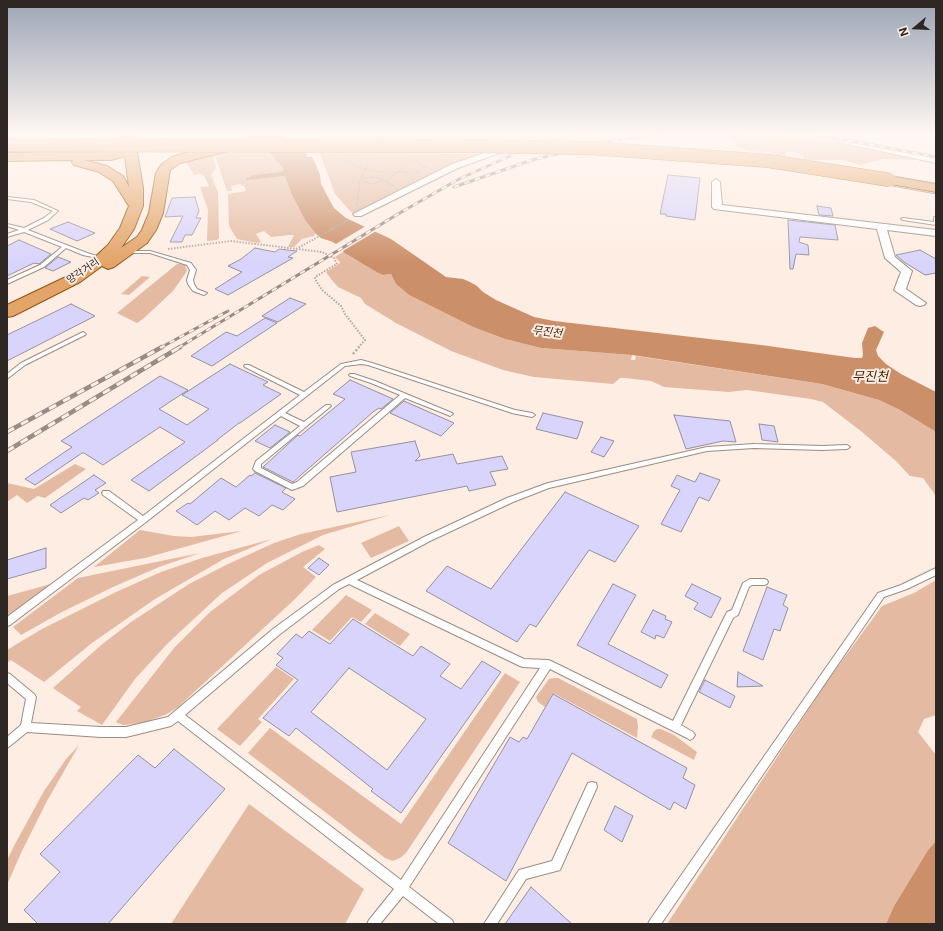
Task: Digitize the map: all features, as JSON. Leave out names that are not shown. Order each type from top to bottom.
[{"type":"main road","points":[[114,176],[118,179],[136,206]]},
{"type":"main road","points":[[134,176],[136,206]]},
{"type":"main road","points":[[74,279],[108,264],[142,240],[149,230],[156,213],[161,176]]},
{"type":"main road","points":[[867,176],[936,188]]},
{"type":"main road","name":"양각거리","points":[[7,312],[74,279],[102,258],[113,248],[127,229],[136,206]]},
{"type":"street","points":[[359,214],[434,176]]},
{"type":"street","points":[[716,182],[717,208],[936,233]]},
{"type":"street","points":[[881,226],[890,258],[906,271],[900,290],[920,303]]},
{"type":"lane","points":[[7,198],[32,201],[56,211],[46,219],[24,230],[7,236]]},
{"type":"lane","points":[[903,219],[936,224],[936,218]]},
{"type":"lane","points":[[7,225],[24,230],[64,247],[102,258]]},
{"type":"lane","points":[[7,282],[42,266],[64,247]]},
{"type":"lane","points":[[129,250],[150,252],[189,264],[193,270],[190,280],[191,284],[195,290],[204,293]]},
{"type":"lane","points":[[7,377],[23,364],[83,334]]},
{"type":"lane","points":[[7,622],[143,520],[336,369],[352,362],[370,364],[514,412],[532,415]]},
{"type":"lane","points":[[247,366],[304,395]]},
{"type":"lane","points":[[352,376],[373,382],[403,396],[450,414]]},
{"type":"lane","points":[[328,406],[258,463],[257,469],[292,487],[300,484],[403,396]]},
{"type":"lane","points":[[280,413],[304,425]]},
{"type":"lane","points":[[25,727],[101,732],[126,732],[171,721],[276,632],[336,587],[434,536],[510,500],[548,486],[707,449],[754,446],[822,448],[847,447]]},
{"type":"lane","points":[[106,493],[143,520]]},
{"type":"lane","points":[[654,924],[881,595],[904,587],[936,572]]},
{"type":"lane","points":[[348,580],[523,663],[548,664],[690,735]]},
{"type":"lane","points":[[674,727],[730,614],[736,612],[746,585],[750,582],[764,582]]},
{"type":"lane","points":[[373,924],[402,888],[548,664]]},
{"type":"lane","points":[[7,677],[31,697],[25,727],[7,743]]},
{"type":"lane","points":[[178,715],[448,924]]},
{"type":"lane","points":[[490,924],[523,874],[556,866],[592,787]]},
{"type":"path","points":[[296,248],[359,214],[357,200],[362,176]]},
{"type":"path","points":[[381,181],[381,179],[376,177],[366,178],[364,182],[374,184],[381,181],[385,182],[392,176]]},
{"type":"path","points":[[150,252],[184,246],[231,241],[322,252],[334,258],[337,264],[315,277],[315,279],[322,290],[341,306],[344,314],[365,340],[351,356],[352,362]]},
{"type":"shaded area","points":[[204,176],[212,176],[218,192],[219,238],[217,240],[207,241],[208,210],[200,187],[209,186]]},
{"type":"shaded area","points":[[222,176],[285,176],[291,193],[305,220],[315,233],[314,236],[302,239],[294,247],[288,247],[294,235],[271,237],[264,231],[256,234],[261,242],[257,243],[237,239],[229,226],[228,194],[246,191],[245,187],[240,184],[231,186],[232,191],[227,191]]},
{"type":"shaded area","points":[[329,176],[444,176],[378,209],[352,213],[335,194]]},
{"type":"shaded area","points":[[343,252],[378,273],[383,275],[391,274],[396,284],[409,295],[473,327],[505,339],[541,348],[632,355],[631,360],[635,360],[636,356],[822,384],[879,400],[900,410],[936,432],[936,496],[923,478],[910,476],[896,461],[862,432],[823,402],[747,390],[729,392],[664,387],[651,381],[625,378],[620,378],[613,384],[534,377],[503,370],[451,351],[396,323],[365,304],[361,298],[338,287],[326,272],[339,264],[340,262],[335,257]]},
{"type":"shaded area","points":[[177,264],[185,264],[187,271],[173,291],[143,319],[137,323],[117,313]]},
{"type":"shaded area","points":[[142,276],[150,277],[129,295],[121,294]]},
{"type":"shaded area","points":[[75,464],[86,469],[45,498],[38,496],[27,503],[17,495],[7,502],[7,483],[34,489]]},
{"type":"shaded area","points":[[390,515],[323,535],[267,563],[222,593],[168,643],[135,679],[102,725],[77,711],[81,707],[53,688],[100,646],[131,622],[189,584],[226,565],[274,543],[301,534]]},
{"type":"shaded area","points":[[399,526],[409,541],[371,558],[361,543]]},
{"type":"shaded area","points":[[140,530],[174,536],[191,537],[242,531],[145,558],[94,567]]},
{"type":"shaded area","points":[[272,539],[224,559],[155,599],[92,643],[44,682],[11,660],[9,662],[7,660],[7,650],[15,645],[42,629],[116,592],[161,572],[202,558]]},
{"type":"shaded area","points":[[319,545],[325,549],[303,567],[316,577],[295,599],[177,708],[165,715],[143,723],[123,725],[116,722],[174,648],[210,612],[259,575],[302,552]]},
{"type":"shaded area","points":[[200,553],[159,567],[113,587],[62,612],[21,635],[13,627],[78,578]]},
{"type":"shaded area","points":[[936,580],[936,715],[924,719],[918,732],[936,755],[936,841],[928,850],[894,906],[886,924],[667,924],[828,680],[882,606],[914,593]]},
{"type":"shaded area","points":[[51,584],[26,603],[7,616],[7,596]]},
{"type":"shaded area","points":[[346,595],[372,610],[361,622],[352,617],[330,641],[312,630]]},
{"type":"shaded area","points":[[375,613],[410,634],[400,646],[365,624]]},
{"type":"shaded area","points":[[276,667],[294,679],[258,719],[262,722],[240,746],[217,729]]},
{"type":"shaded area","points":[[505,673],[520,682],[406,853],[393,861],[385,858],[248,753],[270,728],[401,824]]},
{"type":"shaded area","points":[[558,678],[637,719],[637,738],[553,693],[545,707],[538,702],[536,697],[549,679]]},
{"type":"shaded area","points":[[657,729],[661,729],[674,735],[697,752],[694,760],[651,737]]},
{"type":"shaded area","points":[[79,745],[47,801],[7,885],[7,860],[15,844],[44,791],[66,759]]},
{"type":"shaded area","points":[[249,804],[364,889],[345,924],[171,924]]},
{"type":"water","name":"무진천","points":[[250,176],[281,176],[247,180],[246,178]]},
{"type":"water","name":"무진천","points":[[285,176],[320,176],[321,184],[334,208],[346,218],[391,239],[446,277],[463,279],[470,282],[496,300],[534,317],[554,321],[761,345],[855,358],[862,358],[862,343],[868,328],[875,326],[884,332],[876,350],[878,356],[886,364],[901,374],[936,392],[936,432],[900,410],[879,400],[822,384],[632,355],[541,348],[505,339],[473,327],[409,295],[396,284],[391,274],[383,275],[378,273],[343,252],[344,250],[333,242],[321,238],[305,220],[291,193]]},
{"type":"water","points":[[936,841],[936,924],[886,924],[894,906],[928,850]]},
{"type":"pier","points":[[366,226],[378,230],[341,252],[334,245]]},
{"type":"building","points":[[668,176],[700,178],[695,220],[660,214]]},
{"type":"building","points":[[195,197],[199,211],[196,218],[201,218],[192,235],[185,235],[182,242],[170,242],[183,216],[165,217],[172,198]]},
{"type":"building","points":[[817,206],[831,208],[833,216],[819,215]]},
{"type":"building","points":[[788,220],[835,225],[838,240],[800,237],[799,242],[808,245],[809,255],[796,254],[793,269],[790,269]]},
{"type":"building","points":[[68,222],[95,233],[77,241],[50,229]]},
{"type":"building","points":[[19,240],[51,254],[39,264],[34,263],[7,276],[7,246]]},
{"type":"building","points":[[255,248],[275,252],[279,249],[297,251],[288,257],[293,258],[228,295],[215,289],[242,272],[228,266],[241,259]]},
{"type":"building","points":[[920,250],[936,259],[936,273],[925,275],[904,262],[896,255]]},
{"type":"building","points":[[58,257],[71,262],[53,271],[45,268]]},
{"type":"building","points":[[290,298],[306,304],[278,322],[262,316]]},
{"type":"building","points":[[71,304],[95,316],[7,361],[7,335]]},
{"type":"building","points":[[265,318],[277,323],[212,366],[191,356],[226,332],[237,336]]},
{"type":"building","points":[[230,364],[268,382],[263,385],[281,394],[239,423],[149,491],[131,480],[185,442],[160,427],[103,465],[82,453],[35,485],[25,479],[72,447],[61,441],[160,376],[188,390],[159,409],[187,425],[209,409],[182,395]]},
{"type":"building","points":[[350,380],[393,399],[381,409],[379,408],[373,412],[293,482],[263,467],[298,435],[300,436],[345,399],[333,394]]},
{"type":"building","points":[[404,401],[454,423],[441,436],[390,413]]},
{"type":"building","points":[[543,413],[583,422],[577,439],[536,429]]},
{"type":"building","points":[[674,415],[730,421],[736,442],[723,441],[686,449]]},
{"type":"building","points":[[759,424],[774,426],[778,442],[762,440]]},
{"type":"building","points":[[275,425],[290,432],[270,448],[255,441]]},
{"type":"building","points":[[601,437],[614,441],[604,457],[591,452]]},
{"type":"building","points":[[415,441],[420,456],[415,461],[453,454],[457,464],[502,456],[508,469],[490,472],[496,485],[469,491],[467,486],[337,512],[330,477],[356,472],[351,452]]},
{"type":"building","points":[[255,473],[286,488],[282,492],[295,499],[283,510],[272,505],[259,516],[245,508],[229,520],[215,511],[197,525],[176,511],[188,503],[190,504],[221,478],[236,487],[250,475],[251,476]]},
{"type":"building","points":[[700,473],[720,480],[709,501],[699,497],[681,532],[661,524],[680,490],[671,486],[677,475],[695,482]]},
{"type":"building","points":[[94,475],[106,483],[95,490],[99,493],[88,500],[84,498],[61,513],[50,505]]},
{"type":"building","points":[[565,492],[639,526],[615,562],[589,550],[536,627],[530,624],[517,642],[426,591],[447,566],[491,589]]},
{"type":"building","points":[[46,548],[46,568],[7,579],[7,560]]},
{"type":"building","points":[[319,558],[329,565],[319,575],[308,568]]},
{"type":"building","points":[[613,584],[636,595],[608,644],[668,675],[661,688],[577,645]]},
{"type":"building","points":[[692,584],[721,598],[711,618],[694,609],[698,603],[685,596]]},
{"type":"building","points":[[767,587],[787,595],[783,605],[788,608],[780,631],[774,629],[763,660],[743,651]]},
{"type":"building","points":[[653,610],[666,616],[665,619],[672,622],[664,638],[656,635],[655,639],[641,632]]},
{"type":"building","points":[[353,619],[413,656],[421,646],[450,664],[440,676],[461,689],[482,661],[501,672],[401,813],[371,791],[373,789],[296,728],[289,736],[263,718],[298,680],[276,665],[283,658],[277,654],[296,634],[302,638],[309,631],[330,644]],"holes":[[[349,668],[426,719],[387,770],[311,712]]]},
{"type":"building","points":[[738,672],[763,686],[737,687]]},
{"type":"building","points":[[705,680],[735,696],[730,708],[699,692]]},
{"type":"building","points":[[553,694],[687,768],[683,778],[695,785],[686,809],[674,802],[670,810],[572,753],[506,881],[448,843],[510,737],[519,742],[523,737],[527,739]]},
{"type":"building","points":[[174,749],[225,789],[108,924],[38,924],[24,910],[60,872],[40,854],[138,755],[155,768]]},
{"type":"building","points":[[615,806],[633,816],[622,842],[604,830]]},
{"type":"building","points":[[531,887],[572,924],[505,924]]},
{"type":"tram line","points":[[840,176],[936,194]]},
{"type":"tram line","points":[[891,176],[936,184]]},
{"type":"railway","points":[[178,348],[398,214],[465,176]]},
{"type":"railway","points":[[454,187],[484,176]]},
{"type":"railway","points":[[160,348],[228,311]]},
{"type":"railway","points":[[7,432],[162,347]]},
{"type":"railway","points":[[7,451],[180,347]]}]
